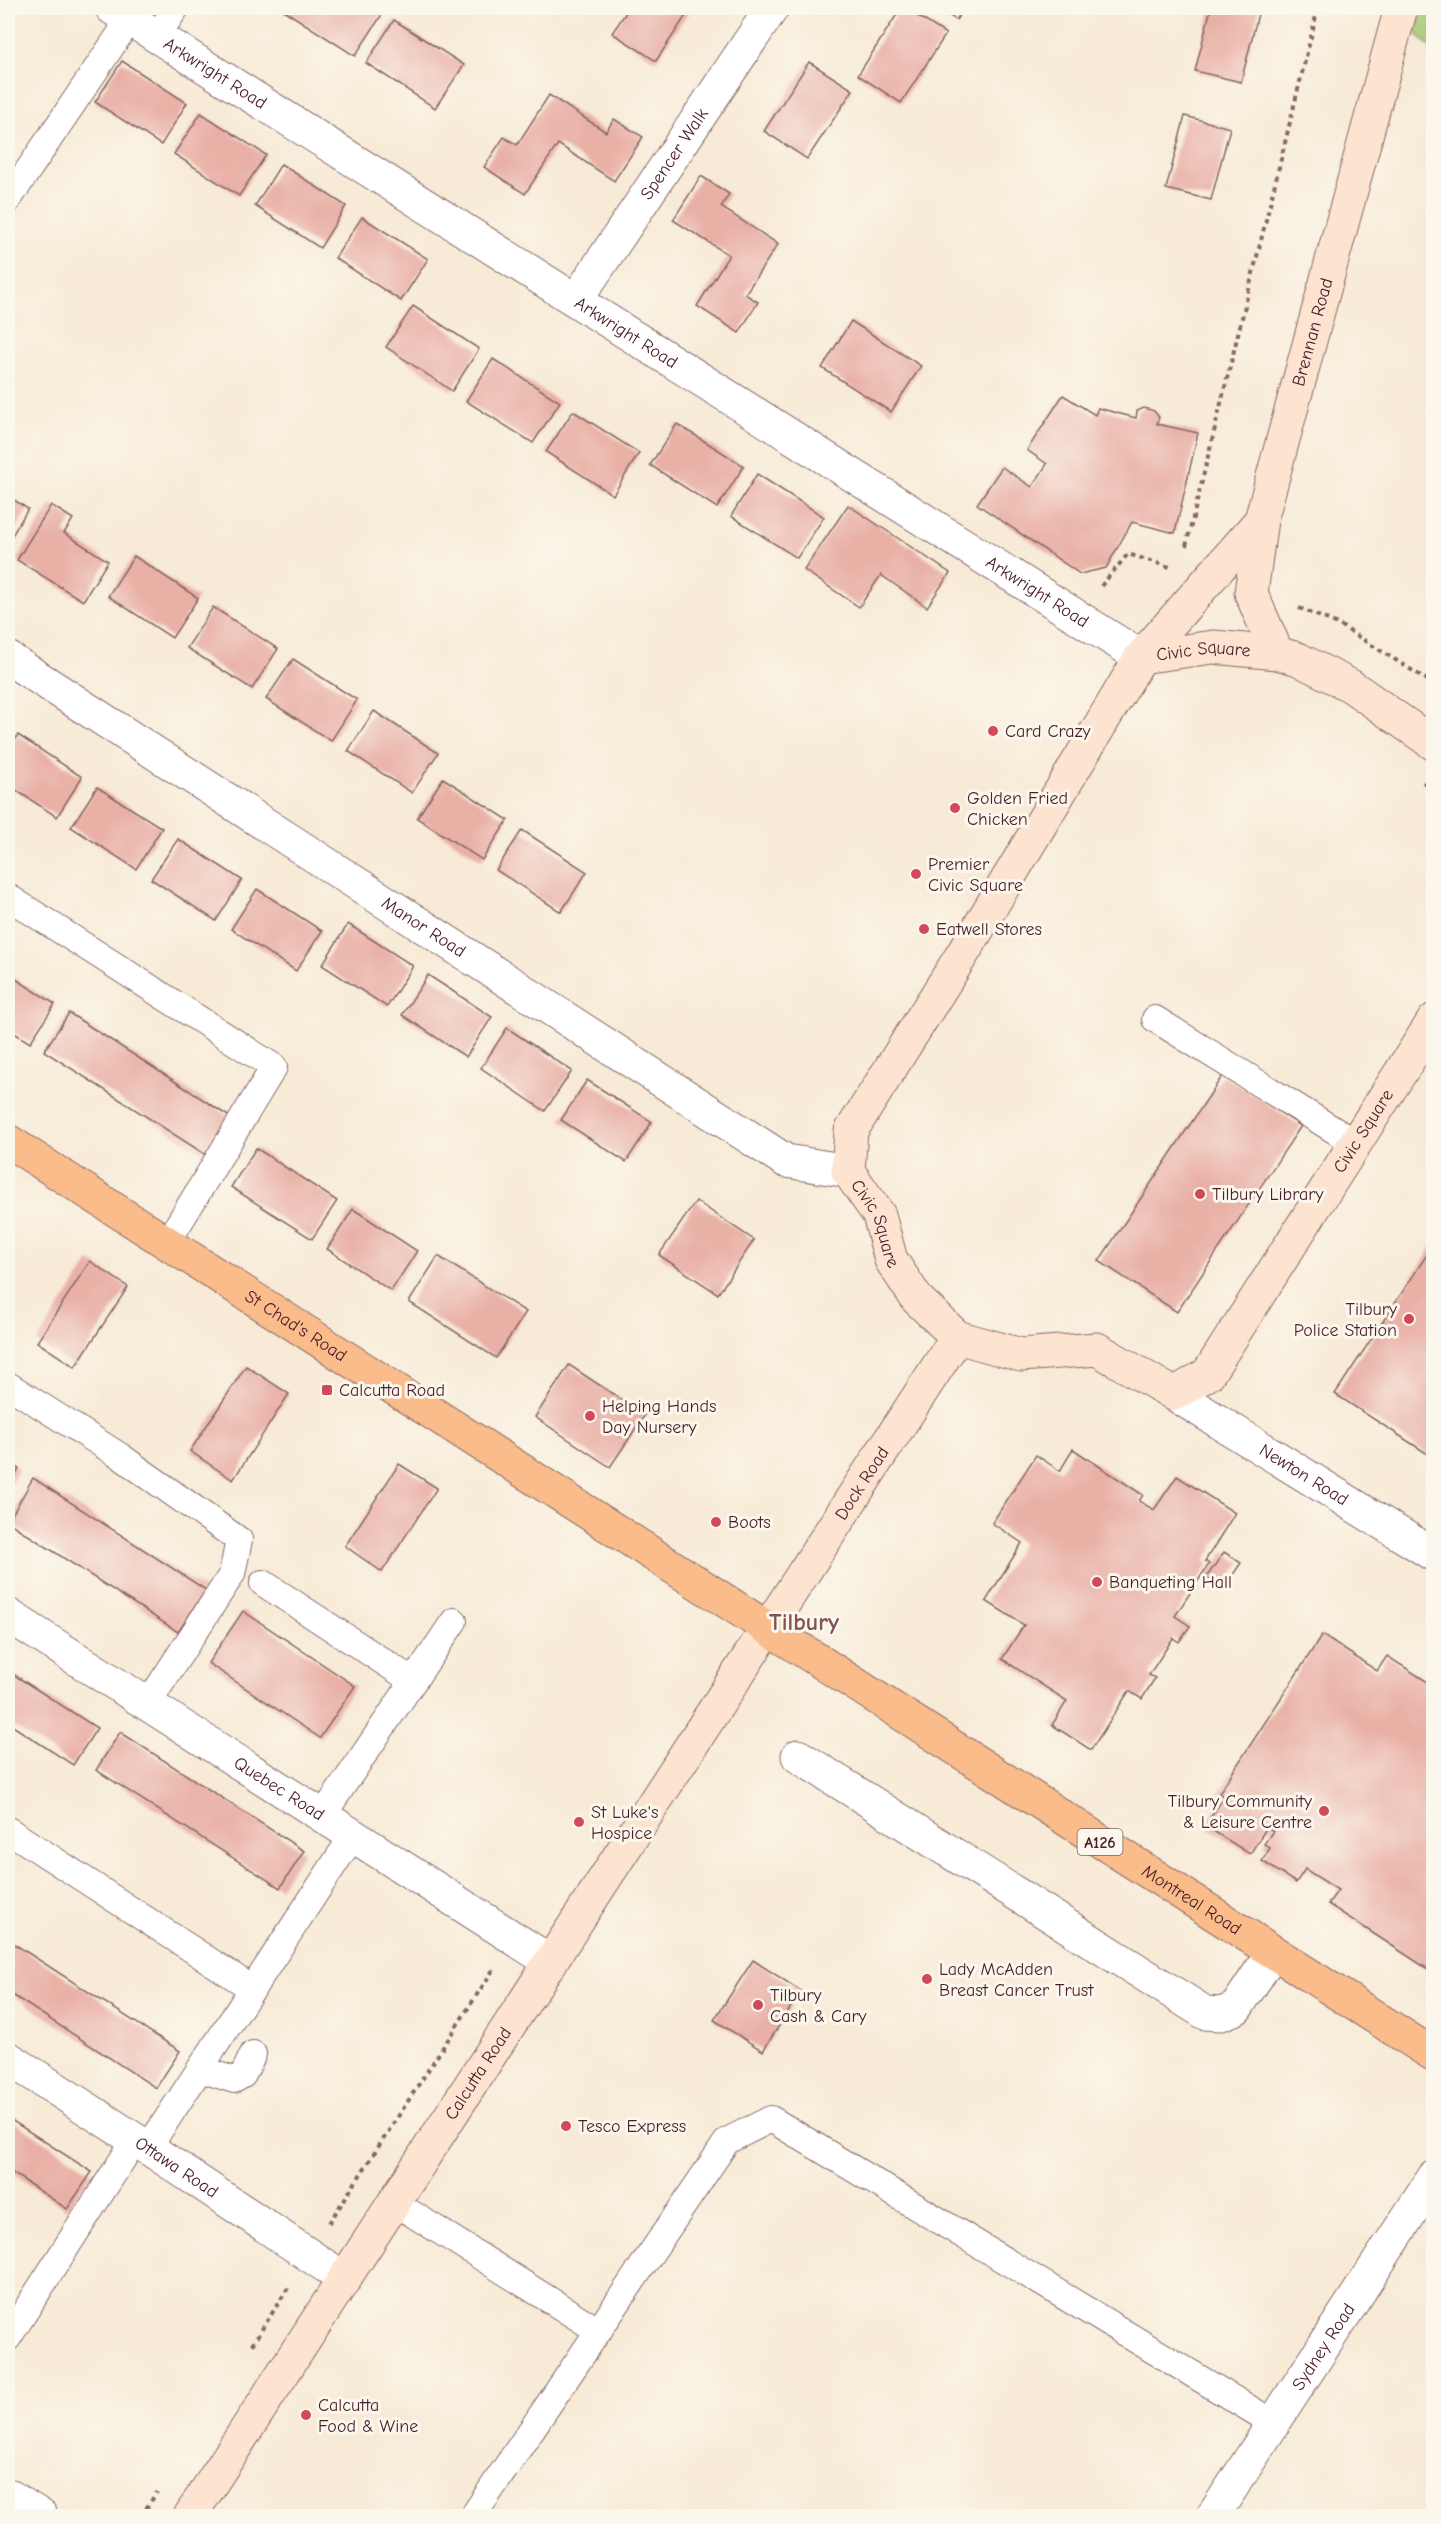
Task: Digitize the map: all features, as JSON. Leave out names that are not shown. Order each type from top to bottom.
[{"type":"main road","name":"St Chad's Road","points":[[8,1141],[766,1629]]},
{"type":"main road","name":"Montreal Road","points":[[766,1629],[1434,2055]]},
{"type":"street","name":"Spencer Walk","points":[[576,300],[771,8]]},
{"type":"street","name":"Brennan Road","points":[[1277,653],[1251,593],[1261,520],[1401,8]]},
{"type":"street","name":"Arkwright Road","points":[[121,13],[1141,657]]},
{"type":"street","points":[[1141,657],[1261,520]]},
{"type":"street","name":"Civic Square","points":[[1434,744],[1351,686],[1298,659],[1277,653],[1213,647],[1141,657],[970,942],[851,1131],[848,1171],[879,1215],[891,1260],[916,1299],[957,1337],[1021,1355],[1097,1349],[1174,1394],[1208,1374],[1434,1020]]},
{"type":"street","name":"Manor Road","points":[[8,658],[786,1161],[848,1171]]},
{"type":"street","name":"Dock Road","points":[[766,1629],[957,1337]]},
{"type":"street","name":"Newton Road","points":[[1174,1394],[1434,1555]]},
{"type":"street","name":"Quebec Road","points":[[8,1615],[551,1962]]},
{"type":"street","name":"Calcutta Road","points":[[190,2517],[766,1629]]},
{"type":"street","points":[[798,1756],[1205,2013],[1221,2014],[1236,2008],[1273,1952]]},
{"type":"street","name":"Ottawa Road","points":[[8,2058],[345,2279]]},
{"type":"street","name":"Sydney Road","points":[[1213,2517],[1434,2177]]},
{"type":"street","points":[[8,2495],[42,2517]]},
{"type":"lane","points":[[158,36],[176,8]]},
{"type":"lane","points":[[8,200],[121,13]]},
{"type":"lane","points":[[8,897],[274,1067],[167,1243]]},
{"type":"lane","points":[[1155,1019],[1355,1143]]},
{"type":"lane","points":[[8,1385],[120,1456],[239,1540],[232,1574],[147,1705]]},
{"type":"lane","points":[[263,1583],[413,1681]]},
{"type":"lane","points":[[323,1815],[454,1621]]},
{"type":"lane","points":[[8,1830],[253,1989]]},
{"type":"lane","points":[[10,2327],[142,2144],[200,2069],[354,1834]]},
{"type":"lane","points":[[200,2069],[234,2080],[243,2075],[253,2054]]},
{"type":"lane","points":[[473,2517],[727,2141],[771,2118],[1275,2424]]},
{"type":"lane","points":[[395,2203],[599,2331]]},
{"type":"path","points":[[1185,548],[1318,8]]},
{"type":"path","points":[[1098,590],[1128,554],[1177,569]]},
{"type":"path","points":[[1290,605],[1338,624],[1434,684]]},
{"type":"path","points":[[1418,778],[1434,790]]},
{"type":"path","points":[[248,2351],[516,1938]]},
{"type":"path","points":[[141,2517],[159,2489]]},
{"type":"green space","points":[[1423,8],[1433,8],[1433,50],[1416,33]]},
{"type":"building","points":[[280,8],[374,8],[383,13],[355,56]]},
{"type":"building","points":[[629,8],[691,8],[656,61],[612,33]]},
{"type":"building","points":[[901,8],[905,8],[946,34],[901,103],[858,75]]},
{"type":"building","points":[[937,8],[964,8],[956,20]]},
{"type":"building","points":[[1211,8],[1259,10],[1241,82],[1195,71]]},
{"type":"building","points":[[394,20],[464,65],[435,108],[366,63]]},
{"type":"building","points":[[122,61],[187,103],[161,145],[95,102]]},
{"type":"building","points":[[809,62],[853,90],[807,159],[764,131]]},
{"type":"building","points":[[549,95],[606,132],[614,119],[643,137],[614,181],[558,144],[525,194],[484,167],[504,137],[517,145]]},
{"type":"building","points":[[201,113],[266,155],[239,196],[174,154]]},
{"type":"building","points":[[1185,116],[1230,128],[1211,200],[1166,189]]},
{"type":"building","points":[[281,164],[346,206],[320,248],[255,206]]},
{"type":"building","points":[[701,176],[729,194],[721,207],[778,244],[745,294],[758,302],[739,333],[697,306],[729,255],[673,220]]},
{"type":"building","points":[[362,217],[428,259],[401,301],[335,258]]},
{"type":"building","points":[[413,306],[479,349],[452,391],[386,347]]},
{"type":"building","points":[[851,321],[921,366],[891,412],[822,368]]},
{"type":"building","points":[[493,359],[560,402],[533,443],[466,401]]},
{"type":"building","points":[[1063,395],[1095,415],[1098,408],[1136,418],[1137,411],[1144,408],[1154,411],[1159,417],[1157,424],[1198,433],[1175,533],[1132,522],[1106,568],[1080,574],[977,504],[1002,467],[1032,487],[1047,464],[1027,450]]},
{"type":"building","points":[[573,411],[639,453],[613,495],[546,452]]},
{"type":"building","points":[[677,424],[744,466],[717,508],[650,465]]},
{"type":"building","points":[[757,474],[824,517],[797,558],[731,516]]},
{"type":"building","points":[[8,496],[28,509],[8,542]]},
{"type":"building","points":[[51,505],[73,519],[64,533],[108,561],[83,601],[17,560]]},
{"type":"building","points":[[848,505],[950,573],[927,607],[881,575],[859,607],[804,570]]},
{"type":"building","points":[[134,556],[198,598],[172,638],[108,596]]},
{"type":"building","points":[[213,607],[278,649],[252,689],[187,648]]},
{"type":"building","points":[[293,659],[357,700],[331,741],[266,699]]},
{"type":"building","points":[[374,711],[438,753],[412,793],[348,751]]},
{"type":"building","points":[[18,735],[82,777],[57,817],[8,785],[8,750]]},
{"type":"building","points":[[443,778],[508,820],[482,860],[417,818]]},
{"type":"building","points":[[97,787],[162,828],[136,869],[71,827]]},
{"type":"building","points":[[522,830],[587,872],[561,912],[496,870]]},
{"type":"building","points":[[178,839],[242,880],[216,921],[151,879]]},
{"type":"building","points":[[257,889],[322,931],[296,971],[231,929]]},
{"type":"building","points":[[348,924],[413,966],[387,1007],[322,965]]},
{"type":"building","points":[[8,974],[55,1004],[30,1043],[8,1029]]},
{"type":"building","points":[[428,975],[492,1017],[466,1057],[402,1015]]},
{"type":"building","points":[[69,1013],[230,1117],[206,1155],[44,1051]]},
{"type":"building","points":[[507,1028],[572,1071],[545,1111],[481,1068]]},
{"type":"building","name":"Tilbury Library","points":[[1223,1075],[1301,1126],[1177,1312],[1099,1261]]},
{"type":"building","points":[[587,1080],[652,1122],[626,1162],[561,1120]]},
{"type":"building","points":[[256,1148],[337,1201],[312,1239],[231,1187]]},
{"type":"building","points":[[696,1201],[754,1240],[718,1294],[659,1255]]},
{"type":"building","points":[[353,1209],[417,1251],[391,1291],[327,1249]]},
{"type":"building","name":"Tilbury Police Station","points":[[1434,1244],[1434,1458],[1335,1394]]},
{"type":"building","points":[[438,1256],[526,1312],[496,1358],[409,1302]]},
{"type":"building","points":[[90,1261],[128,1287],[75,1367],[37,1342]]},
{"type":"building","name":"Helping Hands Day Nursery","points":[[569,1365],[645,1415],[610,1467],[535,1417]]},
{"type":"building","points":[[246,1366],[289,1394],[233,1480],[190,1451]]},
{"type":"building","name":"Banqueting Hall","points":[[1073,1449],[1143,1495],[1139,1501],[1154,1510],[1177,1476],[1235,1513],[1205,1561],[1209,1564],[1175,1616],[1190,1626],[1179,1642],[1173,1638],[1149,1675],[1155,1678],[1142,1699],[1129,1691],[1091,1750],[1052,1725],[1067,1701],[1002,1659],[1024,1625],[986,1601],[1022,1543],[992,1523],[1036,1455],[1060,1471]]},
{"type":"building","points":[[8,1462],[19,1469],[8,1487]]},
{"type":"building","points":[[399,1464],[437,1488],[382,1572],[345,1546]]},
{"type":"building","points":[[33,1478],[206,1590],[178,1632],[8,1522]]},
{"type":"building","points":[[1224,1552],[1241,1563],[1223,1589],[1206,1578]]},
{"type":"building","points":[[243,1611],[355,1686],[320,1738],[208,1663]]},
{"type":"building","name":"Tilbury Community & Leisure Centre","points":[[1322,1635],[1377,1671],[1387,1656],[1434,1686],[1434,1973],[1328,1904],[1338,1890],[1305,1869],[1296,1883],[1262,1861],[1270,1848],[1264,1844],[1273,1831],[1267,1827],[1250,1854],[1205,1826],[1224,1797],[1219,1793]]},
{"type":"building","points":[[8,1671],[97,1728],[73,1765],[8,1723]]},
{"type":"building","points":[[120,1732],[304,1851],[280,1888],[96,1770]]},
{"type":"building","points":[[8,1940],[180,2051],[156,2088],[8,1992]]},
{"type":"building","name":"Tilbury Cash & Cary","points":[[753,1960],[801,1991],[763,2051],[714,2020]]},
{"type":"building","points":[[8,2118],[92,2172],[67,2209],[8,2170]]},
{"type":"place","name":"Card Crazy","points":[[993,731]]},
{"type":"place","name":"Golden Fried Chicken","points":[[955,808]]},
{"type":"place","name":"Premier Civic Square","points":[[916,874]]},
{"type":"place","name":"Eatwell Stores","points":[[924,929]]},
{"type":"place","name":"Tilbury Library","points":[[1200,1194]]},
{"type":"place","name":"Tilbury Police Station","points":[[1409,1319]]},
{"type":"place","name":"Calcutta Road","points":[[327,1390]]},
{"type":"place","name":"Helping Hands Day Nursery","points":[[590,1416]]},
{"type":"place","name":"Boots","points":[[716,1522]]},
{"type":"place","name":"Banqueting Hall","points":[[1097,1582]]},
{"type":"place","name":"Tilbury Community & Leisure Centre","points":[[1324,1811]]},
{"type":"place","name":"St Luke's Hospice","points":[[579,1822]]},
{"type":"place","name":"Lady McAdden Breast Cancer Trust","points":[[927,1979]]},
{"type":"place","name":"Tilbury Cash & Cary","points":[[758,2005]]},
{"type":"place","name":"Tesco Express","points":[[566,2126]]},
{"type":"place","name":"Calcutta Food & Wine","points":[[306,2415]]},
{"type":"district","name":"Tilbury","points":[[804,1622]]}]
